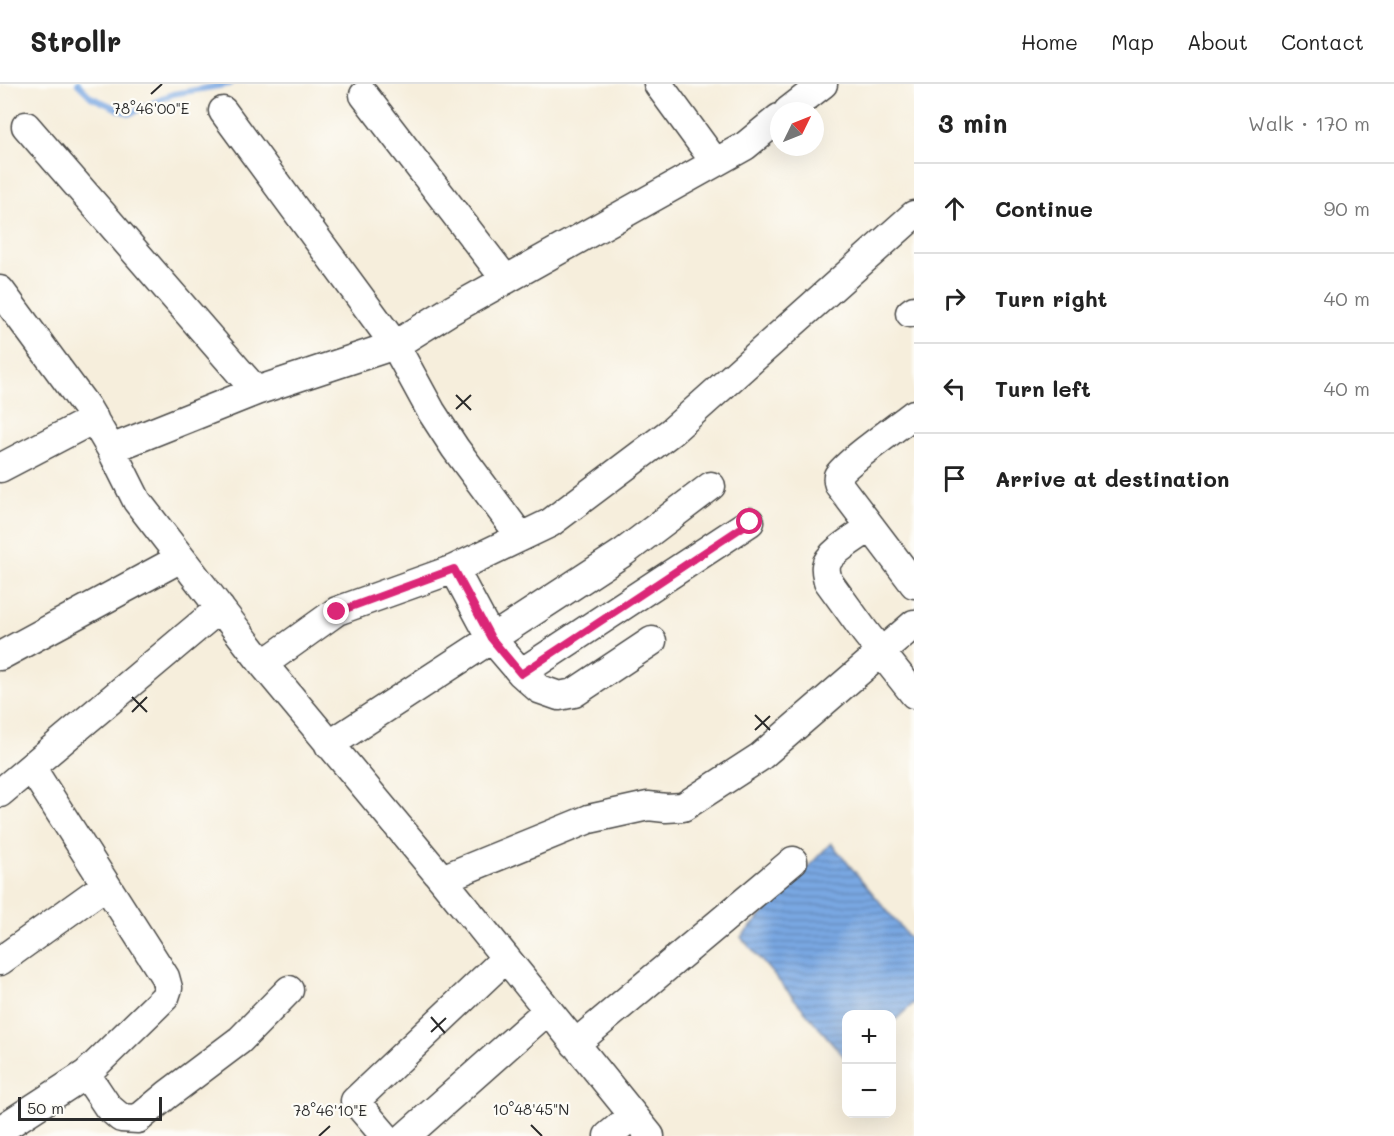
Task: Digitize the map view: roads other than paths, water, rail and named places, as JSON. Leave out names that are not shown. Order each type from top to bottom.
[{"type":"street","points":[[658,84],[715,162]]},
{"type":"street","points":[[800,102],[823,84]]},
{"type":"street","points":[[364,95],[506,280]]},
{"type":"street","points":[[223,111],[395,345],[449,439],[521,537]]},
{"type":"street","points":[[111,449],[256,391],[395,345],[448,312],[745,146],[770,125]]},
{"type":"street","points":[[26,126],[256,391]]},
{"type":"street","points":[[263,664],[337,612],[454,569],[550,523],[671,432],[914,215]]},
{"type":"street","points":[[0,290],[94,419],[137,501],[263,664],[642,1125],[608,1136]]},
{"type":"street","points":[[914,414],[861,455],[839,474],[838,479],[839,485],[914,584]]},
{"type":"street","points":[[0,468],[94,419]]},
{"type":"street","points":[[329,745],[624,552],[711,486]]},
{"type":"street","points":[[521,674],[750,522]]},
{"type":"street","points":[[871,527],[831,556],[826,564],[825,572],[828,580],[914,694]]},
{"type":"street","points":[[0,657],[181,558]]},
{"type":"street","points":[[454,569],[491,638],[521,674],[539,689],[559,696],[574,693],[652,641]]},
{"type":"street","points":[[0,793],[220,608]]},
{"type":"street","points":[[442,879],[589,819],[648,806],[683,807],[760,757],[914,624]]},
{"type":"street","points":[[0,1130],[86,1074],[165,997],[168,988],[165,977],[31,767]]},
{"type":"street","points":[[576,1044],[793,861]]},
{"type":"street","points":[[0,961],[106,885]]},
{"type":"street","points":[[385,1136],[355,1101],[506,958]]},
{"type":"street","points":[[86,1074],[108,1107],[121,1118],[138,1119],[166,1095],[240,1040],[289,990]]},
{"type":"street","points":[[406,1136],[548,1010]]},
{"type":"water","points":[[831,843],[914,943],[914,1003],[896,1019],[896,1010],[842,1010],[842,1054],[741,937]]},
{"type":"waterway","points":[[78,84],[91,97],[129,114],[173,94],[230,84]]}]
